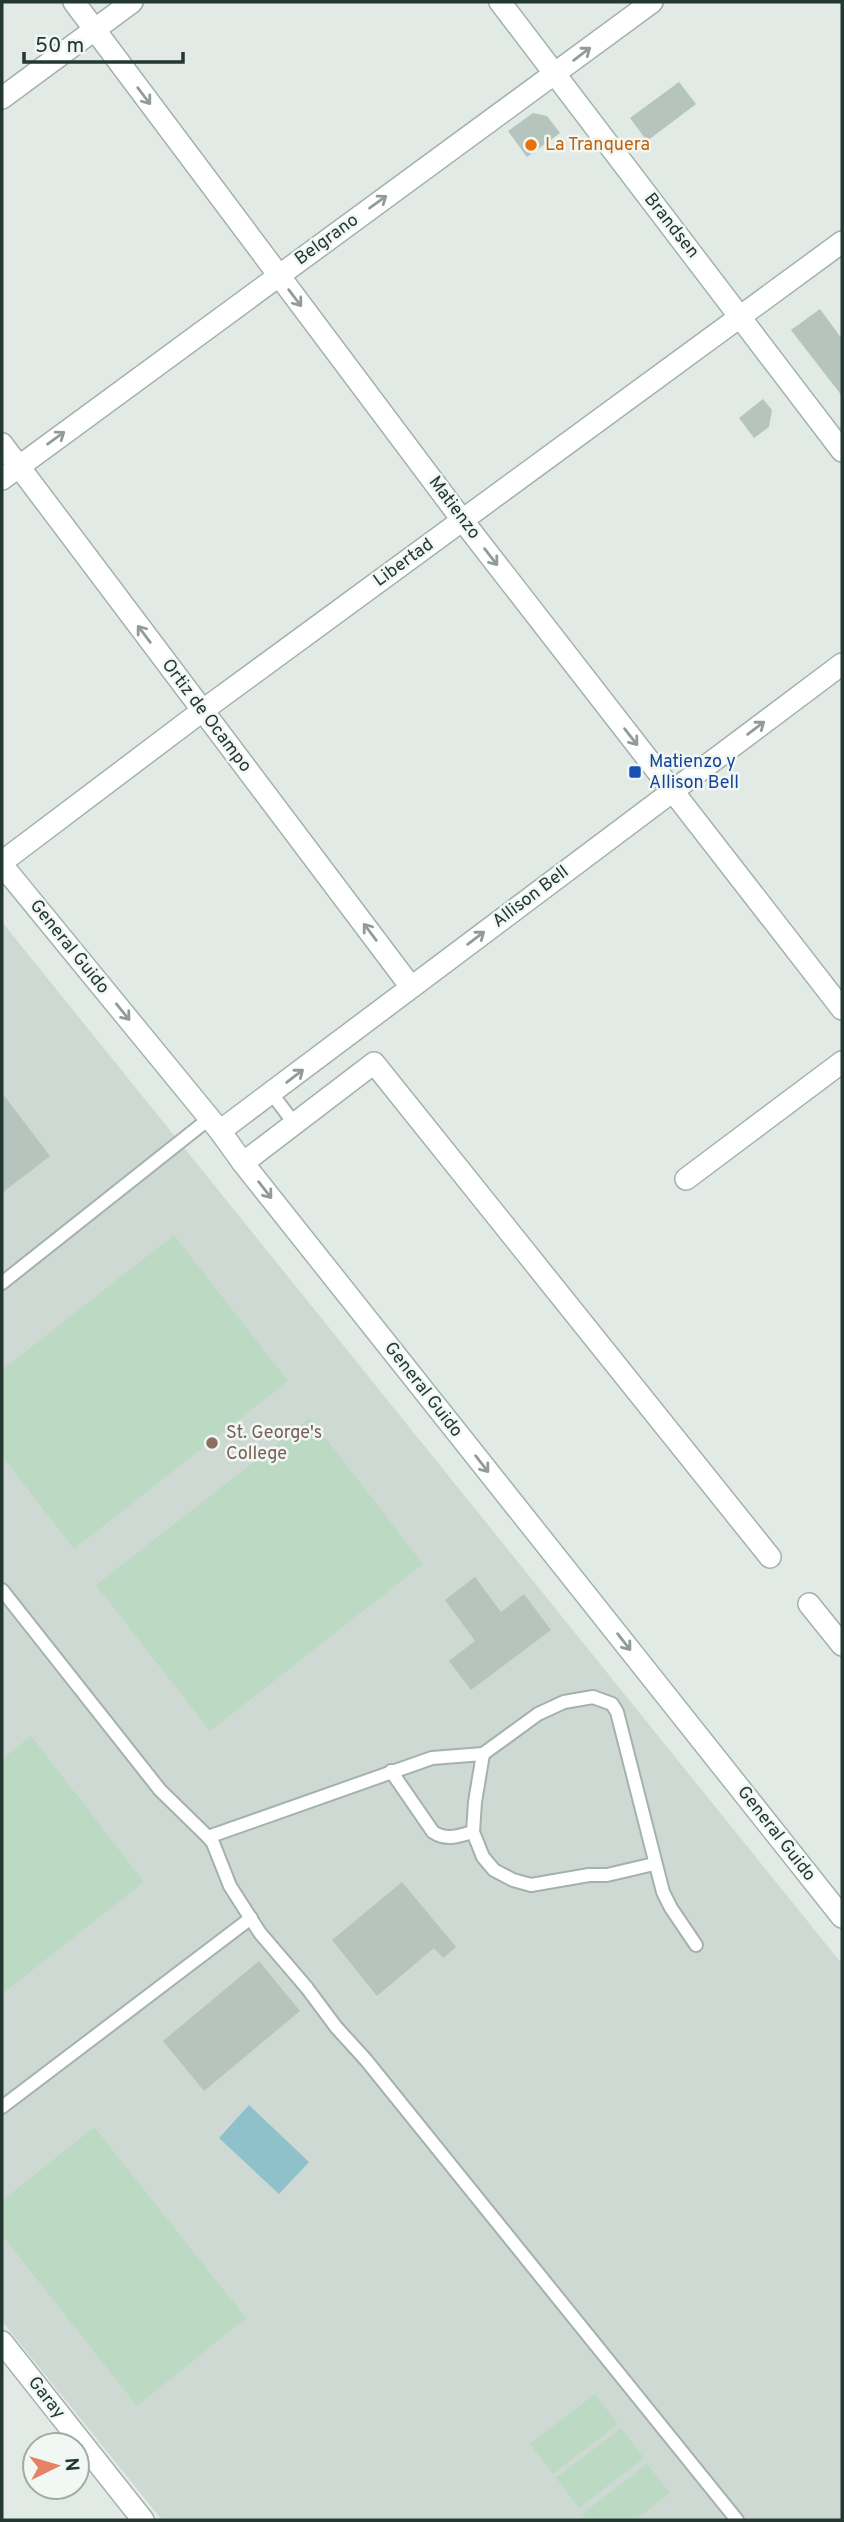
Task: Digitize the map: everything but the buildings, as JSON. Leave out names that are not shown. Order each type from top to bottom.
[{"type":"street","name":"Matienzo","points":[[74,2],[463,521],[842,1009]]},
{"type":"street","points":[[2,98],[132,2]]},
{"type":"street","name":"Brandsen","points":[[500,2],[842,452]]},
{"type":"street","name":"Belgrano","points":[[10,472],[652,2]]},
{"type":"street","name":"Libertad","points":[[2,863],[202,711],[842,242]]},
{"type":"street","name":"Ortiz de Ocampo","points":[[2,444],[10,472],[202,711],[411,987]]},
{"type":"street","name":"Allison Bell","points":[[215,1125],[272,1094],[842,664]]},
{"type":"street","name":"General Guido","points":[[2,863],[215,1125],[842,1917]]},
{"type":"street","points":[[686,1179],[842,1062]]},
{"type":"street","points":[[243,1163],[374,1063],[769,1558]]},
{"type":"street","points":[[809,1604],[842,1645]]},
{"type":"street","name":"Garay","points":[[2,2342],[143,2520]]},
{"type":"lane","points":[[272,1094],[294,1123]]},
{"type":"lane","points":[[2,1283],[215,1125]]},
{"type":"lane","points":[[2,1590],[160,1790],[208,1837],[230,1886],[260,1933],[737,2520]]},
{"type":"lane","points":[[208,1837],[432,1758],[483,1754],[538,1714],[564,1702],[593,1697],[612,1704],[617,1713],[654,1864],[671,1908],[696,1945]]},
{"type":"lane","points":[[483,1754],[475,1802],[474,1832],[484,1857],[494,1870],[513,1880],[531,1885],[589,1875],[607,1875],[654,1864]]},
{"type":"lane","points":[[391,1771],[433,1832],[441,1838],[474,1832]]},
{"type":"lane","points":[[2,2107],[251,1918]]},
{"type":"shaded area","name":"St. George's College","points":[[2,922],[842,1964],[842,2520],[162,2520],[2,2321]]},
{"type":"green space","points":[[174,1235],[288,1381],[74,1549],[2,1456],[2,1370]]},
{"type":"green space","points":[[310,1418],[423,1564],[210,1731],[96,1585]]},
{"type":"green space","points":[[31,1736],[144,1882],[2,1994],[2,1759]]},
{"type":"green space","points":[[94,2127],[246,2318],[137,2406],[2,2235],[2,2201]]},
{"type":"green space","points":[[595,2394],[618,2424],[553,2474],[530,2444]]},
{"type":"green space","points":[[621,2428],[644,2458],[579,2508],[556,2478]]},
{"type":"green space","points":[[647,2464],[670,2493],[635,2520],[587,2520],[582,2514]]},
{"type":"water","points":[[249,2105],[309,2162],[279,2194],[219,2138]]},
{"type":"place","name":"La Tranquera","points":[[531,145]]},
{"type":"place","name":"Matienzo y Allison Bell","points":[[635,772]]},
{"type":"place","name":"St. George's College","points":[[212,1443]]}]
